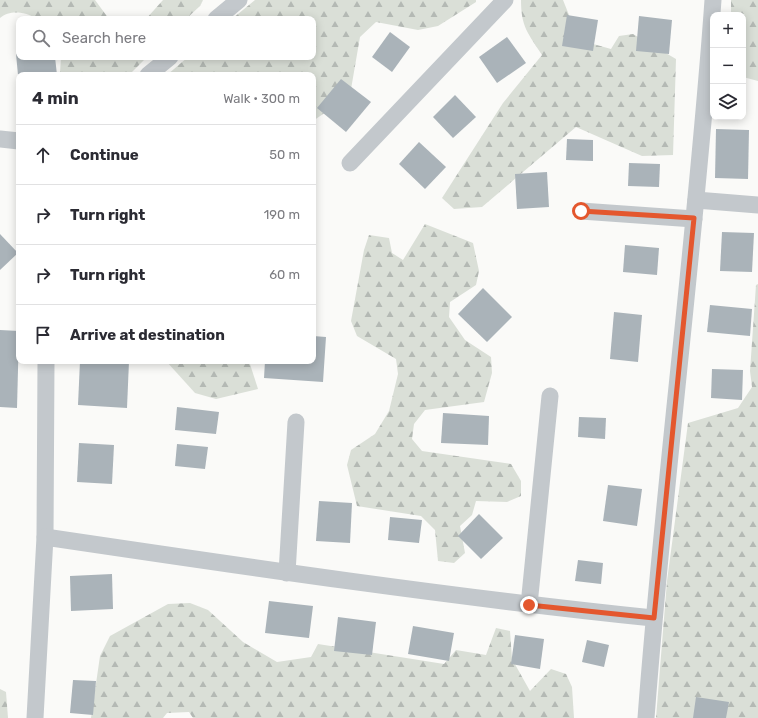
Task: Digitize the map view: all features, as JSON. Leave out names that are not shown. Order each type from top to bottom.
[{"type":"street","points":[[220,16],[239,0]]},
{"type":"street","points":[[350,163],[505,0]]},
{"type":"street","points":[[646,718],[654,618],[696,200],[713,0]]},
{"type":"street","points":[[152,72],[166,60]]},
{"type":"street","points":[[0,139],[16,141]]},
{"type":"street","points":[[696,200],[758,206]]},
{"type":"street","points":[[581,211],[694,218]]},
{"type":"street","points":[[34,718],[45,537],[46,364]]},
{"type":"street","points":[[529,605],[550,396]]},
{"type":"street","points":[[287,573],[296,422]]},
{"type":"street","points":[[45,537],[287,573],[529,605],[654,618]]},
{"type":"green space","points":[[0,0],[95,0],[107,16],[30,16],[18,12],[9,13],[0,18]]},
{"type":"green space","points":[[163,0],[203,0],[200,6],[189,16],[149,16]]},
{"type":"green space","points":[[255,0],[476,0],[476,2],[438,26],[418,30],[376,22],[360,37],[350,95],[316,119],[316,72],[170,72],[184,60],[316,60],[316,16],[236,16]]},
{"type":"green space","points":[[521,0],[563,0],[579,40],[611,49],[619,36],[633,34],[676,59],[673,155],[642,156],[576,127],[482,207],[454,209],[442,198],[503,103],[542,55],[526,29],[522,17]]},
{"type":"green space","points":[[731,0],[758,0],[758,81],[746,78],[746,12],[731,12]]},
{"type":"green space","points":[[61,60],[144,60],[132,72],[60,72]]},
{"type":"green space","points":[[425,224],[473,243],[479,271],[476,285],[450,302],[449,317],[465,340],[491,357],[492,373],[484,402],[425,410],[414,424],[412,439],[422,451],[511,464],[521,481],[521,496],[507,502],[476,501],[472,515],[460,526],[465,553],[454,563],[438,561],[435,530],[421,516],[357,506],[347,465],[351,450],[375,434],[389,411],[398,374],[396,359],[357,336],[351,321],[364,250],[369,235],[389,238],[392,253],[403,260]]},
{"type":"green space","points":[[758,284],[758,718],[656,718],[667,581],[688,423],[738,408],[752,387],[750,371],[756,285]]},
{"type":"green space","points":[[169,364],[250,364],[258,389],[216,399],[195,393]]},
{"type":"green space","points":[[190,603],[208,610],[243,642],[277,662],[311,657],[318,644],[444,664],[456,650],[486,655],[496,628],[510,631],[512,659],[530,691],[551,669],[566,674],[572,687],[574,718],[193,718],[189,712],[167,713],[163,718],[91,718],[100,656],[110,636],[168,604]]},
{"type":"green space","points":[[0,689],[6,692],[8,718],[0,718]]},
{"type":"building","points":[[567,15],[598,20],[593,51],[562,46]]},
{"type":"building","points":[[639,16],[672,20],[669,54],[636,51]]},
{"type":"building","points":[[390,32],[410,47],[392,72],[372,57]]},
{"type":"building","points":[[507,37],[526,63],[497,83],[479,57]]},
{"type":"building","points":[[17,60],[55,60],[57,72],[18,72]]},
{"type":"building","points":[[341,79],[371,102],[346,132],[317,108]]},
{"type":"building","points":[[455,95],[476,117],[453,138],[433,117]]},
{"type":"building","points":[[716,129],[749,130],[748,179],[715,178]]},
{"type":"building","points":[[567,139],[593,140],[593,161],[566,160]]},
{"type":"building","points":[[419,142],[446,167],[425,189],[399,164]]},
{"type":"building","points":[[629,163],[660,164],[659,187],[628,186]]},
{"type":"building","points":[[547,172],[549,207],[517,209],[515,174]]},
{"type":"building","points":[[722,232],[754,233],[752,272],[720,271]]},
{"type":"building","points":[[0,234],[16,251],[16,255],[0,270]]},
{"type":"building","points":[[625,245],[659,248],[657,275],[623,272]]},
{"type":"building","points":[[483,288],[512,317],[487,342],[458,314]]},
{"type":"building","points":[[710,305],[752,309],[750,336],[707,332]]},
{"type":"building","points":[[614,312],[642,315],[638,362],[610,359]]},
{"type":"building","points":[[0,330],[16,331],[16,364],[18,364],[17,408],[0,407]]},
{"type":"building","points":[[316,336],[326,337],[323,382],[264,378],[265,364],[316,364]]},
{"type":"building","points":[[80,364],[129,364],[127,408],[78,405]]},
{"type":"building","points":[[712,369],[743,370],[742,400],[711,398]]},
{"type":"building","points":[[177,407],[219,412],[216,434],[175,430]]},
{"type":"building","points":[[443,413],[489,416],[488,445],[441,443]]},
{"type":"building","points":[[579,417],[606,418],[605,439],[578,437]]},
{"type":"building","points":[[79,443],[114,445],[112,484],[77,482]]},
{"type":"building","points":[[177,444],[208,447],[205,469],[175,466]]},
{"type":"building","points":[[608,485],[642,489],[637,526],[603,521]]},
{"type":"building","points":[[319,501],[352,503],[350,543],[316,541]]},
{"type":"building","points":[[479,514],[503,538],[481,559],[458,536]]},
{"type":"building","points":[[390,517],[422,520],[419,543],[388,540]]},
{"type":"building","points":[[578,560],[603,563],[601,584],[575,581]]},
{"type":"building","points":[[112,574],[113,609],[71,611],[70,576]]},
{"type":"building","points":[[269,601],[313,606],[309,638],[265,633]]},
{"type":"building","points":[[338,617],[376,622],[372,655],[334,651]]},
{"type":"building","points":[[413,626],[454,633],[449,661],[408,654]]},
{"type":"building","points":[[515,635],[544,639],[540,669],[511,664]]},
{"type":"building","points":[[587,640],[609,645],[604,667],[582,662]]},
{"type":"building","points":[[73,680],[96,681],[93,715],[70,713]]},
{"type":"building","points":[[696,697],[729,702],[726,718],[693,718]]},
{"type":"route","points":[[529,605],[654,618],[694,218],[581,211]]}]
